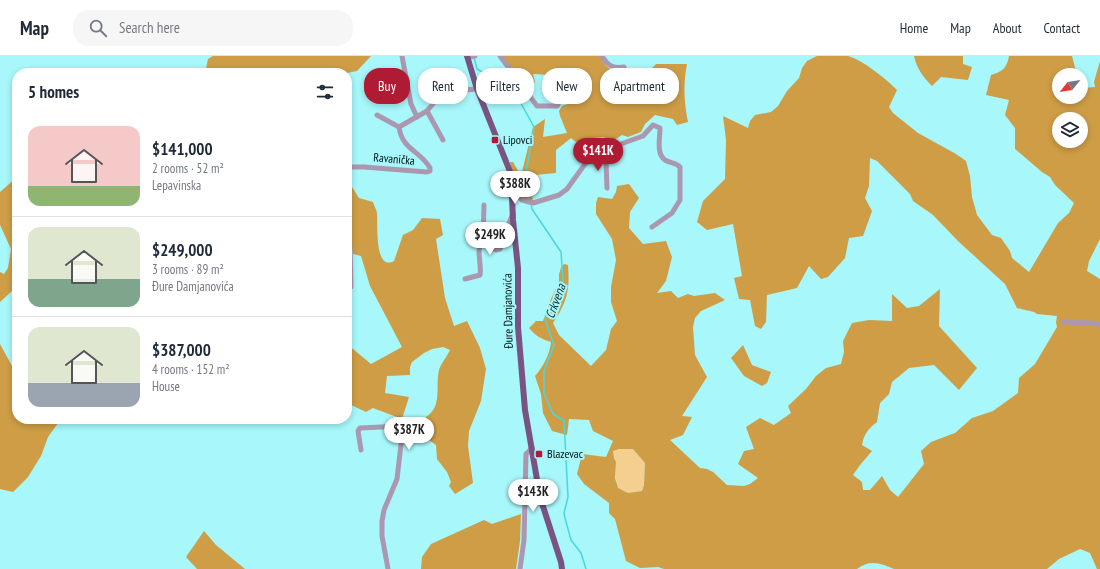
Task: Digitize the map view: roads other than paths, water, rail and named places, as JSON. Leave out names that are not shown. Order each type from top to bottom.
[{"type":"main road","name":"Đure Damjanovića","points":[[471,57],[476,84]]},
{"type":"main road","name":"Đure Damjanovića","points":[[483,104],[511,174],[518,268],[518,326],[525,410],[540,497],[562,569]]},
{"type":"street","points":[[402,56],[404,68]]},
{"type":"street","points":[[500,56],[537,106],[557,106],[558,104]]},
{"type":"street","points":[[602,56],[606,63],[611,66],[617,68],[624,67]]},
{"type":"street","points":[[377,115],[399,127],[427,111],[441,94],[453,91],[476,89]]},
{"type":"street","points":[[410,99],[417,117]]},
{"type":"street","points":[[427,111],[443,140]]},
{"type":"street","points":[[512,190],[522,200],[530,203],[559,195],[567,189],[585,164],[591,159],[629,140],[643,136],[653,125],[660,128],[659,142],[661,156],[680,167],[680,200],[672,213],[652,227]]},
{"type":"street","name":"Ravanička","points":[[352,167],[430,171],[430,166],[424,159],[410,148],[401,138],[399,127]]},
{"type":"street","points":[[603,153],[606,161],[607,188]]},
{"type":"street","points":[[465,279],[480,275],[479,249],[480,243],[483,239],[484,205]]},
{"type":"street","points":[[483,239],[496,250],[499,250],[513,214]]},
{"type":"street","points":[[1063,322],[1094,323],[1100,325]]},
{"type":"street","points":[[361,450],[358,431],[360,428],[403,427],[397,479],[384,510],[382,521],[382,536],[388,569]]},
{"type":"street","points":[[520,569],[524,540],[526,454],[532,448]]},
{"type":"waterway","name":"Crkvena","points":[[474,57],[477,69],[486,74],[498,85],[512,87],[534,127],[524,183],[529,201]]},
{"type":"waterway","name":"Crkvena","points":[[531,204],[532,209],[561,252],[563,280],[545,319],[554,345],[544,371],[544,393],[553,414],[564,421],[568,497],[564,513],[571,540],[581,553],[586,569]]},
{"type":"place","name":"Lipovci","points":[[495,140]]},
{"type":"place","name":"Blazevac","points":[[539,454]]}]
